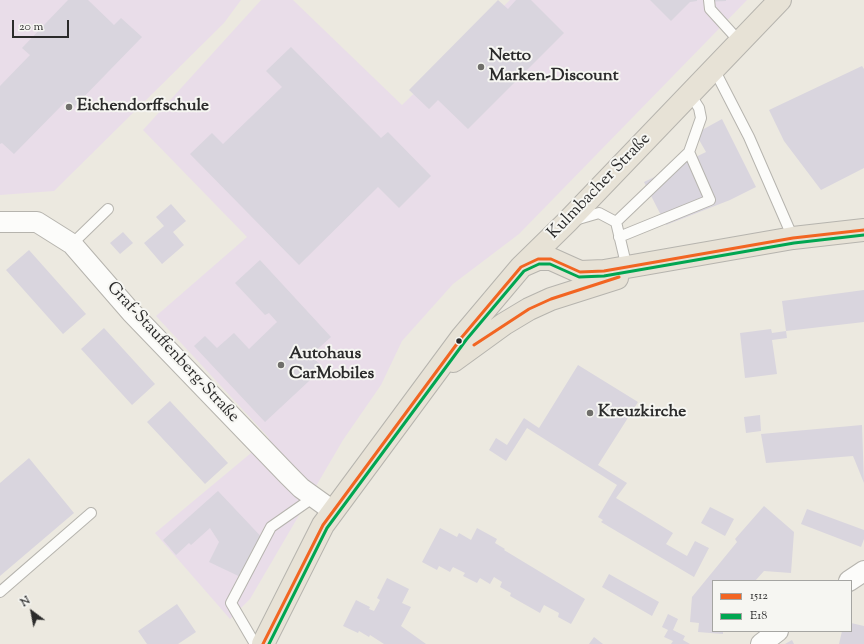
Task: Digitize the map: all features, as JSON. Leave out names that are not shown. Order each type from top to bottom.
[{"type":"main road","name":"Kulmbacher Straße","points":[[263,644],[322,525],[462,337],[521,267],[567,222],[780,0]]},
{"type":"main road","points":[[521,267],[538,259],[551,259],[580,272],[627,268],[793,238],[864,230]]},
{"type":"main road","points":[[433,375],[504,324],[551,300],[608,280],[705,254]]},
{"type":"street","name":"Graf-Stauffenberg-Straße","points":[[0,222],[37,222],[72,244],[136,317],[288,475],[333,511]]},
{"type":"street","points":[[850,580],[864,571]]},
{"type":"street","points":[[761,644],[777,632]]},
{"type":"lane","points":[[718,0],[709,5],[740,42]]},
{"type":"lane","points":[[714,69],[749,137],[793,238]]},
{"type":"lane","points":[[616,222],[689,152],[701,118],[699,108],[690,94]]},
{"type":"lane","points":[[619,237],[710,200],[689,152]]},
{"type":"lane","points":[[72,244],[108,209]]},
{"type":"lane","points":[[567,222],[599,213],[616,222]]},
{"type":"lane","points":[[616,222],[627,268]]},
{"type":"lane","points":[[255,644],[231,603],[271,526],[314,497]]},
{"type":"lane","points":[[0,592],[91,513]]},
{"type":"shaded area","name":"Eichendorffschule","points":[[0,0],[241,0],[224,23],[54,191],[0,195]]},
{"type":"shaded area","points":[[261,0],[293,0],[402,105],[510,0],[747,0],[519,234],[453,284],[402,341],[381,385],[343,440],[250,599],[230,619],[155,533],[269,438],[156,316],[247,237],[143,130]]},
{"type":"building","points":[[68,0],[88,0],[114,25],[121,18],[142,37],[73,108],[66,101],[14,154],[2,143],[0,144],[0,86],[30,55],[22,48]]},
{"type":"building","name":"Netto Marken-Discount","points":[[498,0],[508,9],[516,0],[531,0],[564,33],[468,129],[438,100],[429,109],[409,90]]},
{"type":"building","points":[[650,0],[697,1],[690,2],[671,21]]},
{"type":"building","points":[[704,0],[726,0],[726,1],[704,2]]},
{"type":"building","points":[[291,47],[381,138],[388,132],[431,176],[399,208],[378,187],[299,265],[190,154],[212,133],[223,144],[282,87],[266,71]]},
{"type":"building","points":[[862,66],[864,69],[864,168],[821,190],[784,141],[769,110]]},
{"type":"building","points":[[722,119],[756,187],[730,200],[666,225],[644,182],[706,152],[698,138],[702,130]]},
{"type":"building","points":[[171,204],[186,221],[173,232],[184,245],[162,264],[144,243],[164,226],[156,217]]},
{"type":"building","points":[[123,232],[133,243],[120,254],[110,243]]},
{"type":"building","points":[[29,250],[86,314],[63,334],[6,270]]},
{"type":"building","points":[[260,260],[331,337],[311,355],[323,368],[265,422],[194,346],[205,336],[217,348],[234,333],[249,349],[277,322],[269,313],[265,315],[235,283]]},
{"type":"building","points":[[864,290],[864,322],[786,331],[782,301]]},
{"type":"building","points":[[104,328],[155,384],[132,405],[81,349]]},
{"type":"building","points":[[771,329],[772,333],[786,331],[787,338],[772,340],[777,374],[745,378],[740,333]]},
{"type":"building","points":[[578,365],[638,402],[598,465],[627,483],[616,498],[673,533],[666,544],[687,556],[695,541],[709,548],[694,577],[601,522],[603,520],[598,517],[617,485],[527,428],[506,461],[489,450],[496,438],[507,445],[524,418],[539,428]]},
{"type":"building","points":[[170,401],[228,463],[205,484],[147,422]]},
{"type":"building","points":[[760,415],[761,431],[746,433],[744,417]]},
{"type":"building","points":[[862,425],[864,483],[853,456],[766,463],[761,434]]},
{"type":"building","points":[[29,458],[74,513],[0,576],[0,483]]},
{"type":"building","points":[[218,491],[268,544],[249,581],[209,562],[219,542],[210,528],[191,545],[189,543],[176,555],[163,540]]},
{"type":"building","points":[[764,506],[794,532],[791,573],[764,571],[756,580],[712,580],[712,632],[723,632],[723,634],[698,632],[699,623],[690,622],[692,597],[737,542],[735,539]]},
{"type":"building","points":[[710,507],[734,519],[725,536],[701,523]]},
{"type":"building","points":[[807,509],[864,530],[864,539],[861,547],[801,524]]},
{"type":"building","points":[[440,528],[457,537],[459,533],[471,540],[477,528],[497,539],[495,543],[505,549],[504,550],[585,599],[571,624],[558,617],[559,613],[544,605],[540,613],[510,596],[511,593],[500,587],[502,582],[494,577],[490,584],[480,578],[477,583],[463,576],[465,573],[453,567],[450,572],[439,566],[437,570],[422,562]]},
{"type":"building","points":[[609,574],[659,602],[652,616],[602,587]]},
{"type":"building","points":[[387,578],[409,589],[402,603],[411,607],[401,626],[426,644],[384,644],[370,635],[369,637],[359,631],[358,633],[343,626],[356,600],[370,607],[369,609],[374,611],[380,600],[377,598]]},
{"type":"building","points":[[177,604],[196,632],[178,644],[147,644],[138,631]]},
{"type":"building","points":[[668,614],[678,619],[673,630],[685,636],[683,640],[690,644],[671,644],[673,641],[664,637],[668,630],[662,627]]},
{"type":"building","points":[[852,623],[864,626],[864,644],[839,644],[842,632],[852,632]]},
{"type":"building","points":[[594,637],[603,644],[589,644]]},
{"type":"building","points":[[792,640],[794,644],[785,644]]},
{"type":"transit line","name":"1512","points":[[263,644],[323,525],[462,337],[521,267],[538,259],[551,259],[580,272],[604,271],[793,238],[864,230]]},
{"type":"transit line","name":"E18","points":[[269,644],[327,528],[466,340],[524,271],[539,264],[550,264],[579,277],[604,276],[794,243],[864,235]]},
{"type":"transit line","name":"1512","points":[[474,345],[529,309],[551,299],[619,277]]},
{"type":"place","name":"Netto Marken-Discount","points":[[481,67]]},
{"type":"place","name":"Eichendorffschule","points":[[69,107]]},
{"type":"place","name":"Autohaus CarMobiles","points":[[281,365]]},
{"type":"place","name":"Kreuzkirche","points":[[590,413]]}]
